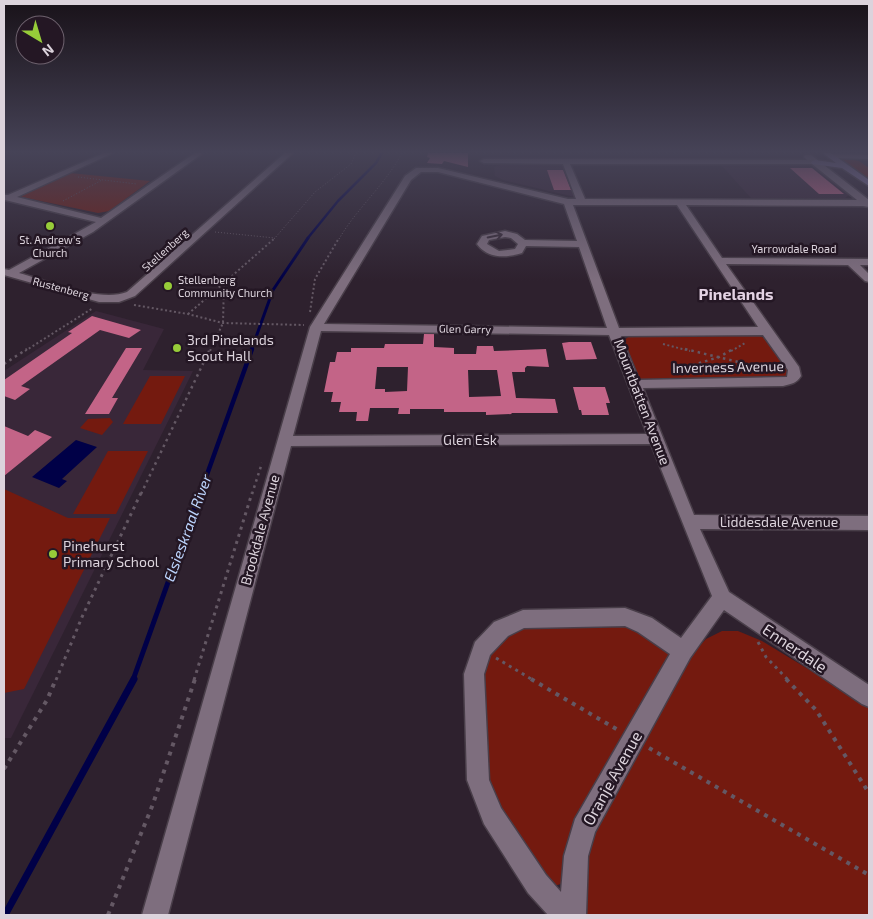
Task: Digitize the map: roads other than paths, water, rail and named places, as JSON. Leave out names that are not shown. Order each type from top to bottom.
[{"type":"street","points":[[6,273],[90,230],[137,196]]},
{"type":"street","name":"Stellenberg","points":[[119,299],[138,290],[241,196]]},
{"type":"street","name":"Brookdale Avenue","points":[[155,915],[284,441],[312,322],[396,196]]},
{"type":"street","points":[[545,196],[575,203],[868,204]]},
{"type":"street","name":"Mountbatten Avenue","points":[[573,196],[581,244],[689,522],[722,598]]},
{"type":"street","points":[[858,196],[868,204]]},
{"type":"street","points":[[6,197],[103,221]]},
{"type":"street","name":"Inverness Avenue","points":[[635,384],[783,382],[791,380],[795,376],[794,370],[680,203]]},
{"type":"street","points":[[523,244],[581,244]]},
{"type":"street","name":"Yarrowdale Road","points":[[719,260],[869,262]]},
{"type":"street","points":[[851,262],[869,279]]},
{"type":"street","name":"Rustenberg","points":[[6,273],[99,298],[119,299]]},
{"type":"street","name":"Glen Garry","points":[[312,322],[614,332]]},
{"type":"street","points":[[614,332],[766,331]]},
{"type":"street","name":"Glen Esk","points":[[284,441],[656,439]]},
{"type":"street","name":"Liddesdale Avenue","points":[[689,522],[869,523]]},
{"type":"street","name":"Ennerdale","points":[[722,598],[869,697]]},
{"type":"street","name":"Oranje Avenue","points":[[683,651],[645,625],[625,617],[523,619],[501,629],[482,649],[474,674],[478,780],[492,816],[537,884],[555,905],[573,915],[576,856],[584,828],[683,651],[722,598]]},
{"type":"waterway","name":"Elsieskraal River","points":[[307,239],[343,196]]},
{"type":"waterway","name":"Elsieskraal River","points":[[251,351],[273,290],[308,238]]},
{"type":"waterway","name":"Elsieskraal River","points":[[200,494],[252,349]]},
{"type":"waterway","name":"Elsieskraal River","points":[[133,680],[200,493]]},
{"type":"waterway","name":"Elsieskraal River","points":[[5,915],[134,679]]},
{"type":"place","name":"St. Andrew's Church","points":[[50,226]]},
{"type":"place","name":"Stellenberg Community Church","points":[[168,286]]},
{"type":"place","name":"3rd Pinelands Scout Hall","points":[[177,348]]},
{"type":"place","name":"Pinehurst Primary School","points":[[53,554]]},
{"type":"district","name":"Pinelands","points":[[736,294]]}]
